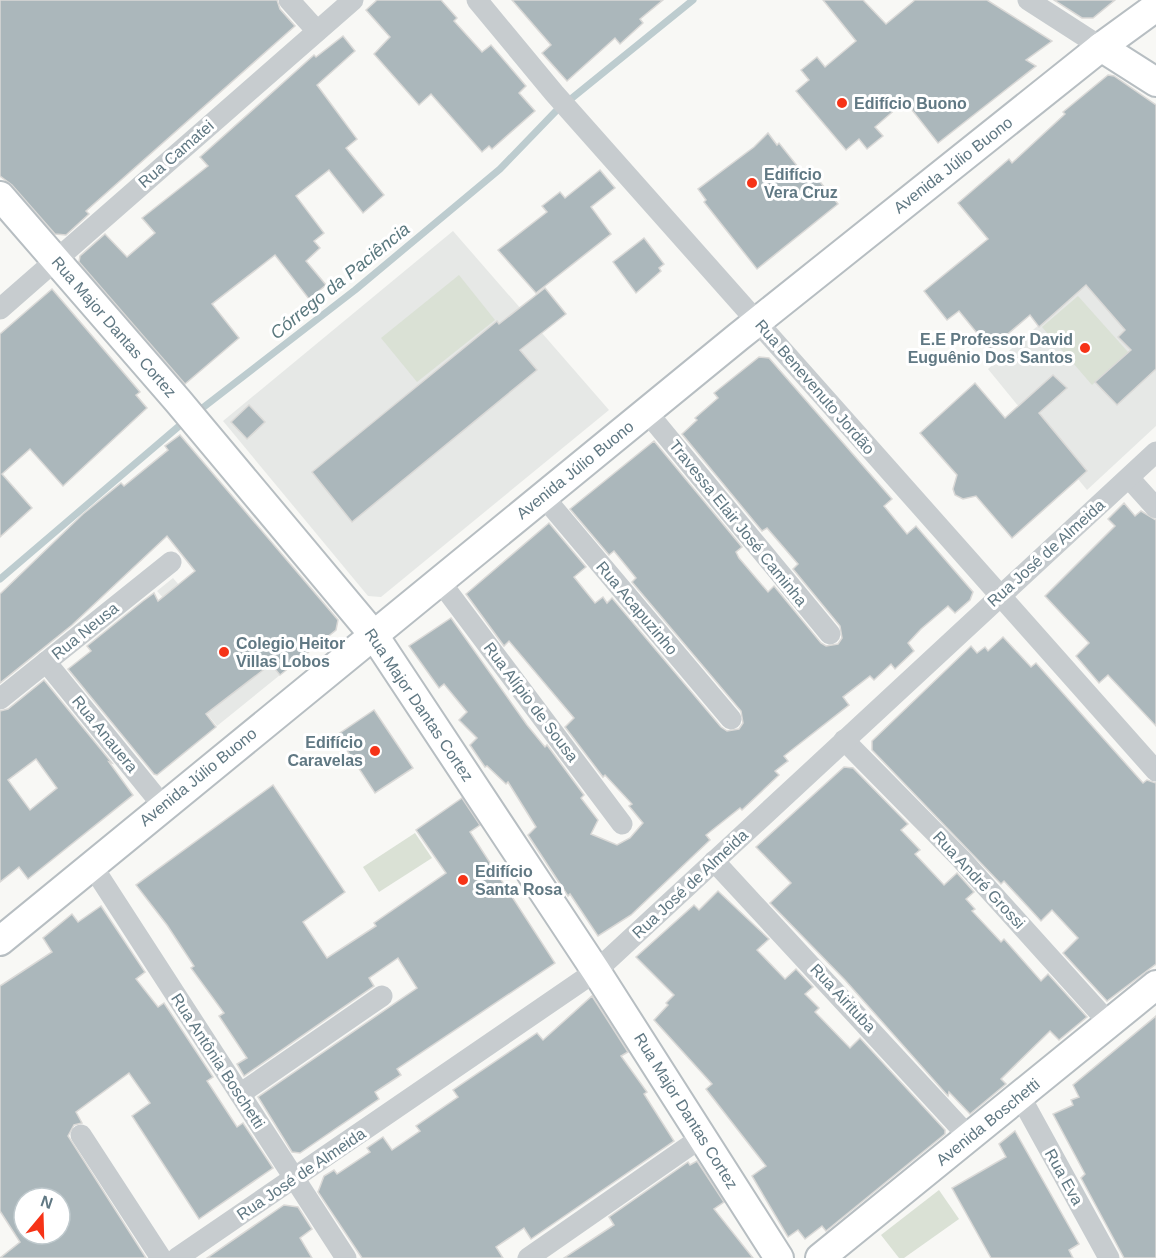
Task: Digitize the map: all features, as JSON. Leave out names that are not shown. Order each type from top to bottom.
[{"type":"street","points":[[289,0],[317,32]]},
{"type":"street","name":"Rua Camatei","points":[[0,309],[353,0]]},
{"type":"street","name":"Rua Benevenuto Jordão","points":[[477,0],[554,93],[1156,771]]},
{"type":"street","points":[[1028,0],[1156,82]]},
{"type":"street","name":"Avenida Júlio Buono","points":[[0,941],[91,864],[646,411],[1101,47],[1156,7]]},
{"type":"street","name":"Rua Major Dantas Cortez","points":[[0,196],[201,428],[373,634],[596,970],[779,1258]]},
{"type":"street","name":"Travessa Elair José Caminha","points":[[646,411],[830,634]]},
{"type":"street","name":"Rua José de Almeida","points":[[177,1258],[596,970],[1156,452]]},
{"type":"street","points":[[1129,478],[1156,508]]},
{"type":"street","name":"Rua Acapuzinho","points":[[543,496],[731,719]]},
{"type":"street","name":"Rua Neusa","points":[[0,699],[171,562]]},
{"type":"street","name":"Rua Alípio de Sousa","points":[[439,580],[622,824]]},
{"type":"street","name":"Rua Anauera","points":[[46,662],[163,806]]},
{"type":"street","name":"Rua André Grossi","points":[[844,740],[961,858],[1109,1023]]},
{"type":"street","name":"Rua Airituba","points":[[714,861],[969,1137]]},
{"type":"street","name":"Rua Antônia Boschetti","points":[[91,864],[346,1258]]},
{"type":"street","name":"Avenida Boschetti","points":[[820,1258],[1109,1023],[1153,993]]},
{"type":"street","points":[[240,1094],[382,996]]},
{"type":"street","name":"Rua Eva","points":[[1020,1096],[1109,1258]]},
{"type":"street","points":[[81,1135],[161,1258]]},
{"type":"street","points":[[528,1258],[702,1137]]},
{"type":"shaded area","name":"E.E Professor David Euguênio Dos Santos","points":[[1156,223],[1156,426],[1087,490],[988,369]]},
{"type":"shaded area","points":[[453,231],[609,410],[381,597],[368,596],[223,421]]},
{"type":"shaded area","points":[[459,275],[495,320],[417,382],[381,338]]},
{"type":"shaded area","points":[[1078,296],[1128,352],[1092,385],[1042,327]]},
{"type":"shaded area","name":"Colegio Heitor Villas Lobos","points":[[173,578],[216,628],[231,617],[280,675],[217,726],[169,667],[180,617],[157,591]]},
{"type":"shaded area","points":[[415,833],[432,858],[379,892],[363,867]]},
{"type":"shaded area","points":[[939,1190],[959,1219],[904,1258],[899,1258],[881,1235]]},
{"type":"building","points":[[0,0],[277,0],[280,9],[295,26],[86,211],[89,214],[66,235],[55,234],[12,185],[0,176]]},
{"type":"building","points":[[377,0],[441,0],[457,18],[454,21],[482,52],[491,45],[515,73],[526,86],[519,93],[535,111],[492,149],[489,146],[482,152],[431,94],[419,105],[374,54],[390,37],[366,10]]},
{"type":"building","points":[[512,0],[663,0],[640,19],[643,23],[620,44],[615,38],[567,81],[542,53],[551,45]]},
{"type":"building","points":[[823,0],[863,0],[886,24],[915,0],[987,0],[1052,41],[1026,60],[1036,66],[938,143],[905,101],[875,127],[883,136],[867,149],[859,139],[846,150],[796,91],[809,80],[801,70],[817,57],[825,67],[856,41]]},
{"type":"building","points":[[1054,0],[1115,0],[1093,18],[1082,18]]},
{"type":"building","points":[[343,36],[355,51],[317,85],[357,139],[346,148],[384,195],[363,213],[329,170],[296,196],[324,233],[314,241],[320,248],[306,261],[326,285],[309,299],[275,255],[212,304],[239,338],[185,384],[79,262],[80,256],[105,234],[127,257],[155,233],[142,218],[208,166],[200,157],[314,55],[316,57]]},
{"type":"building","points":[[1108,75],[1114,76],[1156,105],[1156,369],[1117,405],[1095,382],[1131,350],[1118,337],[1125,330],[1086,285],[1039,327],[1030,315],[990,349],[959,311],[947,320],[924,291],[988,239],[958,203],[1009,159],[1012,163],[1065,114],[1063,112]]},
{"type":"building","points":[[768,133],[806,177],[812,172],[838,204],[757,269],[704,202],[706,200],[698,189],[754,147]]},
{"type":"building","points":[[600,170],[615,188],[591,207],[611,234],[536,293],[498,250],[547,212],[542,206],[560,192],[565,198]]},
{"type":"building","points":[[644,238],[664,264],[659,268],[661,271],[636,293],[613,262]]},
{"type":"building","points":[[545,288],[566,314],[520,350],[537,370],[352,522],[312,472],[497,321],[499,324]]},
{"type":"building","points":[[52,289],[140,392],[136,395],[147,408],[63,486],[30,449],[2,474],[32,508],[0,537],[0,334]]},
{"type":"building","points":[[759,357],[769,358],[892,499],[884,506],[907,534],[916,526],[973,592],[970,600],[955,613],[948,606],[921,629],[908,643],[914,651],[895,669],[891,664],[874,680],[870,676],[843,697],[849,705],[784,756],[788,761],[775,771],[779,775],[742,810],[740,808],[706,835],[710,840],[631,915],[598,936],[570,894],[568,896],[528,835],[536,827],[508,782],[506,784],[487,766],[485,767],[470,745],[477,738],[459,720],[467,712],[444,684],[439,688],[409,646],[451,618],[527,725],[545,747],[547,745],[584,795],[581,798],[598,820],[591,834],[617,845],[630,838],[643,823],[629,806],[632,804],[605,775],[603,777],[565,727],[574,718],[509,641],[504,646],[466,594],[549,523],[586,567],[574,577],[595,603],[603,597],[607,603],[612,598],[721,727],[727,731],[739,729],[743,723],[741,711],[632,582],[636,578],[614,551],[609,555],[570,509],[654,441],[742,547],[736,552],[739,558],[768,592],[774,586],[821,643],[826,646],[838,644],[842,638],[840,626],[793,569],[798,564],[767,528],[762,531],[682,434],[697,420],[695,418],[718,398],[714,393]]},
{"type":"building","points":[[1053,375],[1067,388],[1039,413],[1087,471],[1012,538],[976,496],[963,499],[955,495],[953,489],[957,475],[920,433],[975,383],[1005,418]]},
{"type":"building","points":[[249,405],[265,422],[247,439],[231,422]]},
{"type":"building","points":[[180,435],[338,620],[336,630],[280,675],[271,664],[206,714],[216,727],[157,775],[68,669],[91,651],[87,646],[143,601],[154,593],[158,601],[195,571],[167,536],[72,625],[0,683],[0,594],[83,514],[121,483],[124,486],[168,450],[165,446]]},
{"type":"building","points":[[1124,503],[1135,516],[1141,511],[1156,520],[1156,726],[1108,675],[1099,683],[1076,656],[1089,643],[1045,596],[1115,526],[1108,519]]},
{"type":"building","points":[[1003,637],[1031,667],[1036,663],[1143,783],[1147,780],[1156,783],[1156,964],[1107,1001],[1063,953],[1078,938],[1052,910],[1041,921],[1004,881],[1001,884],[872,750],[872,741],[971,646],[977,653],[985,647],[988,651]]},
{"type":"building","points":[[44,680],[112,763],[109,762],[133,795],[28,879],[19,867],[0,882],[0,711],[8,709]],"holes":[[[36,759],[57,788],[30,810],[8,780]]]},
{"type":"building","name":"Edifício Caravelas","points":[[374,710],[413,768],[375,793],[337,735]]},
{"type":"building","points":[[844,767],[853,768],[908,824],[901,830],[920,850],[915,854],[944,885],[957,873],[974,892],[966,899],[975,909],[972,911],[1001,942],[1004,939],[1041,981],[1048,974],[1087,1017],[1059,1040],[1050,1031],[1001,1079],[1006,1084],[970,1114],[949,1092],[948,1096],[845,980],[770,903],[791,883],[756,847]]},
{"type":"building","points":[[273,785],[345,892],[303,922],[327,958],[376,926],[374,923],[446,873],[416,830],[462,798],[480,825],[470,832],[555,963],[397,1069],[401,1075],[375,1092],[379,1099],[300,1153],[292,1152],[258,1097],[417,988],[398,958],[369,978],[374,986],[244,1076],[237,1064],[247,1058],[219,1016],[224,1013],[191,968],[194,966],[167,925],[136,885]]},
{"type":"building","points":[[718,891],[769,939],[757,950],[785,979],[796,969],[813,987],[805,994],[819,1008],[815,1012],[850,1048],[860,1038],[945,1130],[945,1134],[826,1231],[822,1226],[805,1239],[798,1230],[788,1237],[752,1176],[766,1166],[706,1089],[712,1084],[654,1020],[674,995],[636,957],[694,905],[699,910]]},
{"type":"building","points":[[101,906],[145,972],[136,979],[158,1007],[164,1003],[213,1077],[207,1081],[237,1127],[243,1123],[273,1168],[199,1219],[132,1116],[150,1103],[129,1073],[76,1112],[82,1123],[74,1125],[68,1136],[146,1258],[0,1258],[15,1246],[72,1246],[72,1186],[12,1186],[12,1230],[0,1211],[0,986],[52,952],[43,938],[72,914],[78,922]]},
{"type":"building","points":[[592,996],[628,1052],[621,1056],[647,1092],[644,1094],[674,1141],[531,1239],[524,1228],[496,1247],[503,1258],[362,1258],[318,1192],[324,1176],[334,1170],[337,1174],[370,1152],[367,1148],[383,1137],[392,1150],[420,1131],[416,1126],[458,1097],[453,1090],[537,1033],[543,1040]]},
{"type":"building","points":[[1156,1016],[1156,1258],[1124,1258],[1081,1178],[1085,1174],[1053,1114],[1073,1105],[1071,1100],[1079,1097],[1073,1085]]},
{"type":"building","points":[[1015,1131],[1079,1244],[1069,1250],[1073,1258],[991,1258],[952,1188],[1006,1157],[999,1144]]},
{"type":"building","points":[[697,1161],[724,1202],[714,1209],[753,1258],[564,1258],[614,1225],[609,1217],[688,1162],[690,1165]]},
{"type":"building","points":[[284,1205],[298,1207],[312,1229],[300,1238],[312,1258],[207,1258]]},
{"type":"waterway","name":"Córrego da Paciência","points":[[196,413],[355,290],[500,169],[556,111],[693,0]]},
{"type":"waterway","name":"Córrego da Paciência","points":[[0,579],[185,421]]},
{"type":"place","name":"Edifício Buono","points":[[842,103]]},
{"type":"place","name":"Edifício Vera Cruz","points":[[752,183]]},
{"type":"place","name":"E.E Professor David Euguênio Dos Santos","points":[[1085,348]]},
{"type":"place","name":"Colegio Heitor Villas Lobos","points":[[224,652]]},
{"type":"place","name":"Edifício Caravelas","points":[[375,751]]},
{"type":"place","name":"Edifício Santa Rosa","points":[[463,880]]}]
